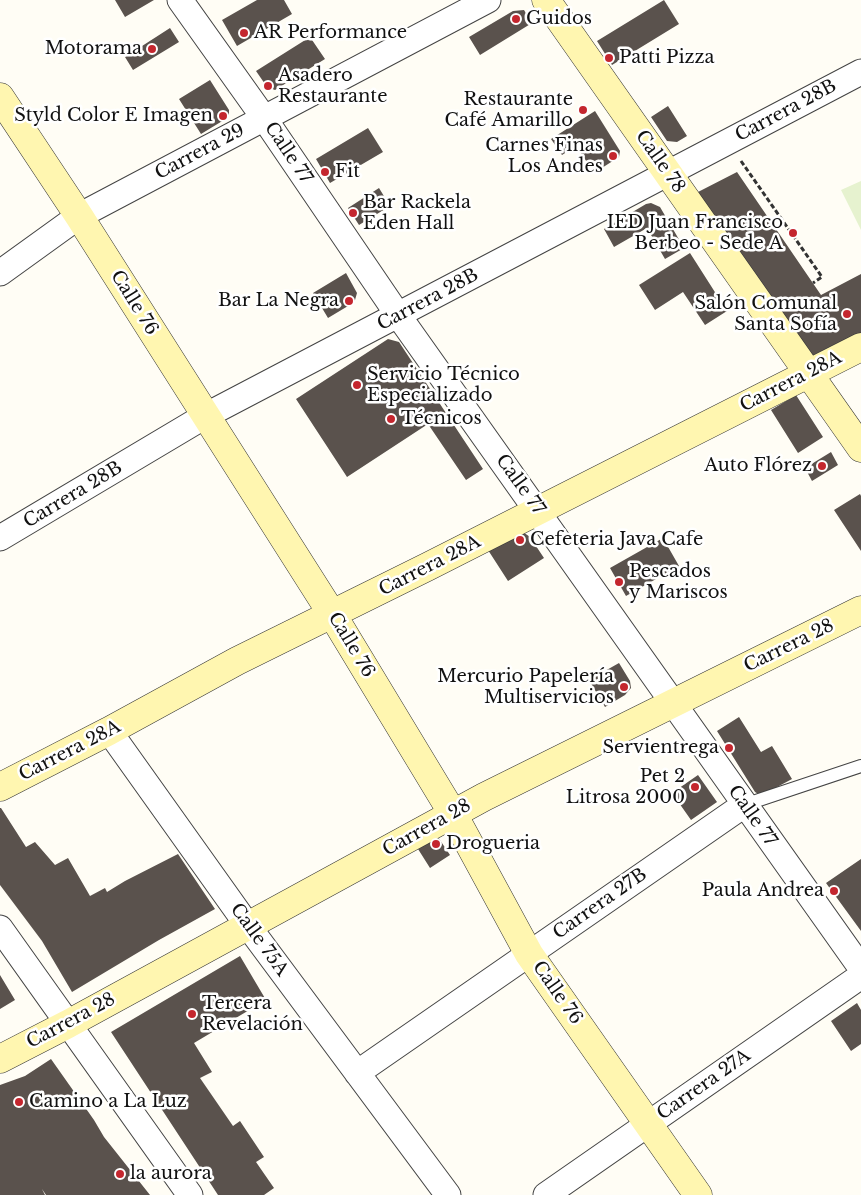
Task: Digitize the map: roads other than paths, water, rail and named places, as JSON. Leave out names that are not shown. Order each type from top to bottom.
[{"type":"street","name":"Calle 77","points":[[180,0],[264,118],[398,315],[861,968]]},
{"type":"street","name":"Carrera 29","points":[[0,274],[79,216],[488,0]]},
{"type":"street","name":"Calle 78","points":[[546,0],[861,448]]},
{"type":"street","name":"Carrera 28B","points":[[0,538],[205,416],[861,72]]},
{"type":"street","name":"Calle 76","points":[[0,96],[79,216],[332,614],[453,814],[529,954],[698,1195]]},
{"type":"street","name":"Carrera 28A","points":[[0,787],[109,731],[237,661],[861,347]]},
{"type":"street","name":"Carrera 28","points":[[0,1059],[68,1024],[484,797],[861,610]]},
{"type":"street","name":"Calle 75A","points":[[109,731],[248,926],[448,1195]]},
{"type":"street","name":"Carrera 27B","points":[[357,1073],[744,805]]},
{"type":"street","points":[[0,928],[185,1193]]},
{"type":"street","name":"Carrera 27A","points":[[546,1195],[861,976]]},
{"type":"lane","points":[[744,805],[861,766]]},
{"type":"place","name":"Guidos","points":[[516,19]]},
{"type":"place","name":"AR Performance","points":[[244,33]]},
{"type":"place","name":"Motorama","points":[[152,49]]},
{"type":"place","name":"Patti Pizza","points":[[609,58]]},
{"type":"place","name":"Asadero Restaurante","points":[[268,86]]},
{"type":"place","name":"Restaurante Café Amarillo","points":[[583,110]]},
{"type":"place","name":"Styld Color E Imagen","points":[[223,116]]},
{"type":"place","name":"Carnes Finas Los Andes","points":[[613,156]]},
{"type":"place","name":"Fit","points":[[325,172]]},
{"type":"place","name":"Bar Rackela Eden Hall","points":[[353,213]]},
{"type":"place","name":"IED Juan Francisco Berbeo - Sede A","points":[[793,233]]},
{"type":"place","name":"Bar La Negra","points":[[349,301]]},
{"type":"place","name":"Salón Comunal Santa Sofía","points":[[847,314]]},
{"type":"place","name":"Servicio Técnico Especializado","points":[[357,385]]},
{"type":"place","name":"Técnicos","points":[[391,419]]},
{"type":"place","name":"Auto Flórez","points":[[822,466]]},
{"type":"place","name":"Cefeteria Java Cafe","points":[[520,540]]},
{"type":"place","name":"Pescados y Mariscos","points":[[619,582]]},
{"type":"place","name":"Mercurio Papelería Multiservicios","points":[[624,687]]},
{"type":"place","name":"Servientrega","points":[[729,748]]},
{"type":"place","name":"Pet 2 Litrosa 2000","points":[[695,787]]},
{"type":"place","name":"Drogueria","points":[[436,844]]},
{"type":"place","name":"Paula Andrea","points":[[834,891]]},
{"type":"place","name":"Tercera Revelación","points":[[192,1014]]},
{"type":"place","name":"Camino a La Luz","points":[[19,1102]]},
{"type":"place","name":"la aurora","points":[[120,1174]]}]
